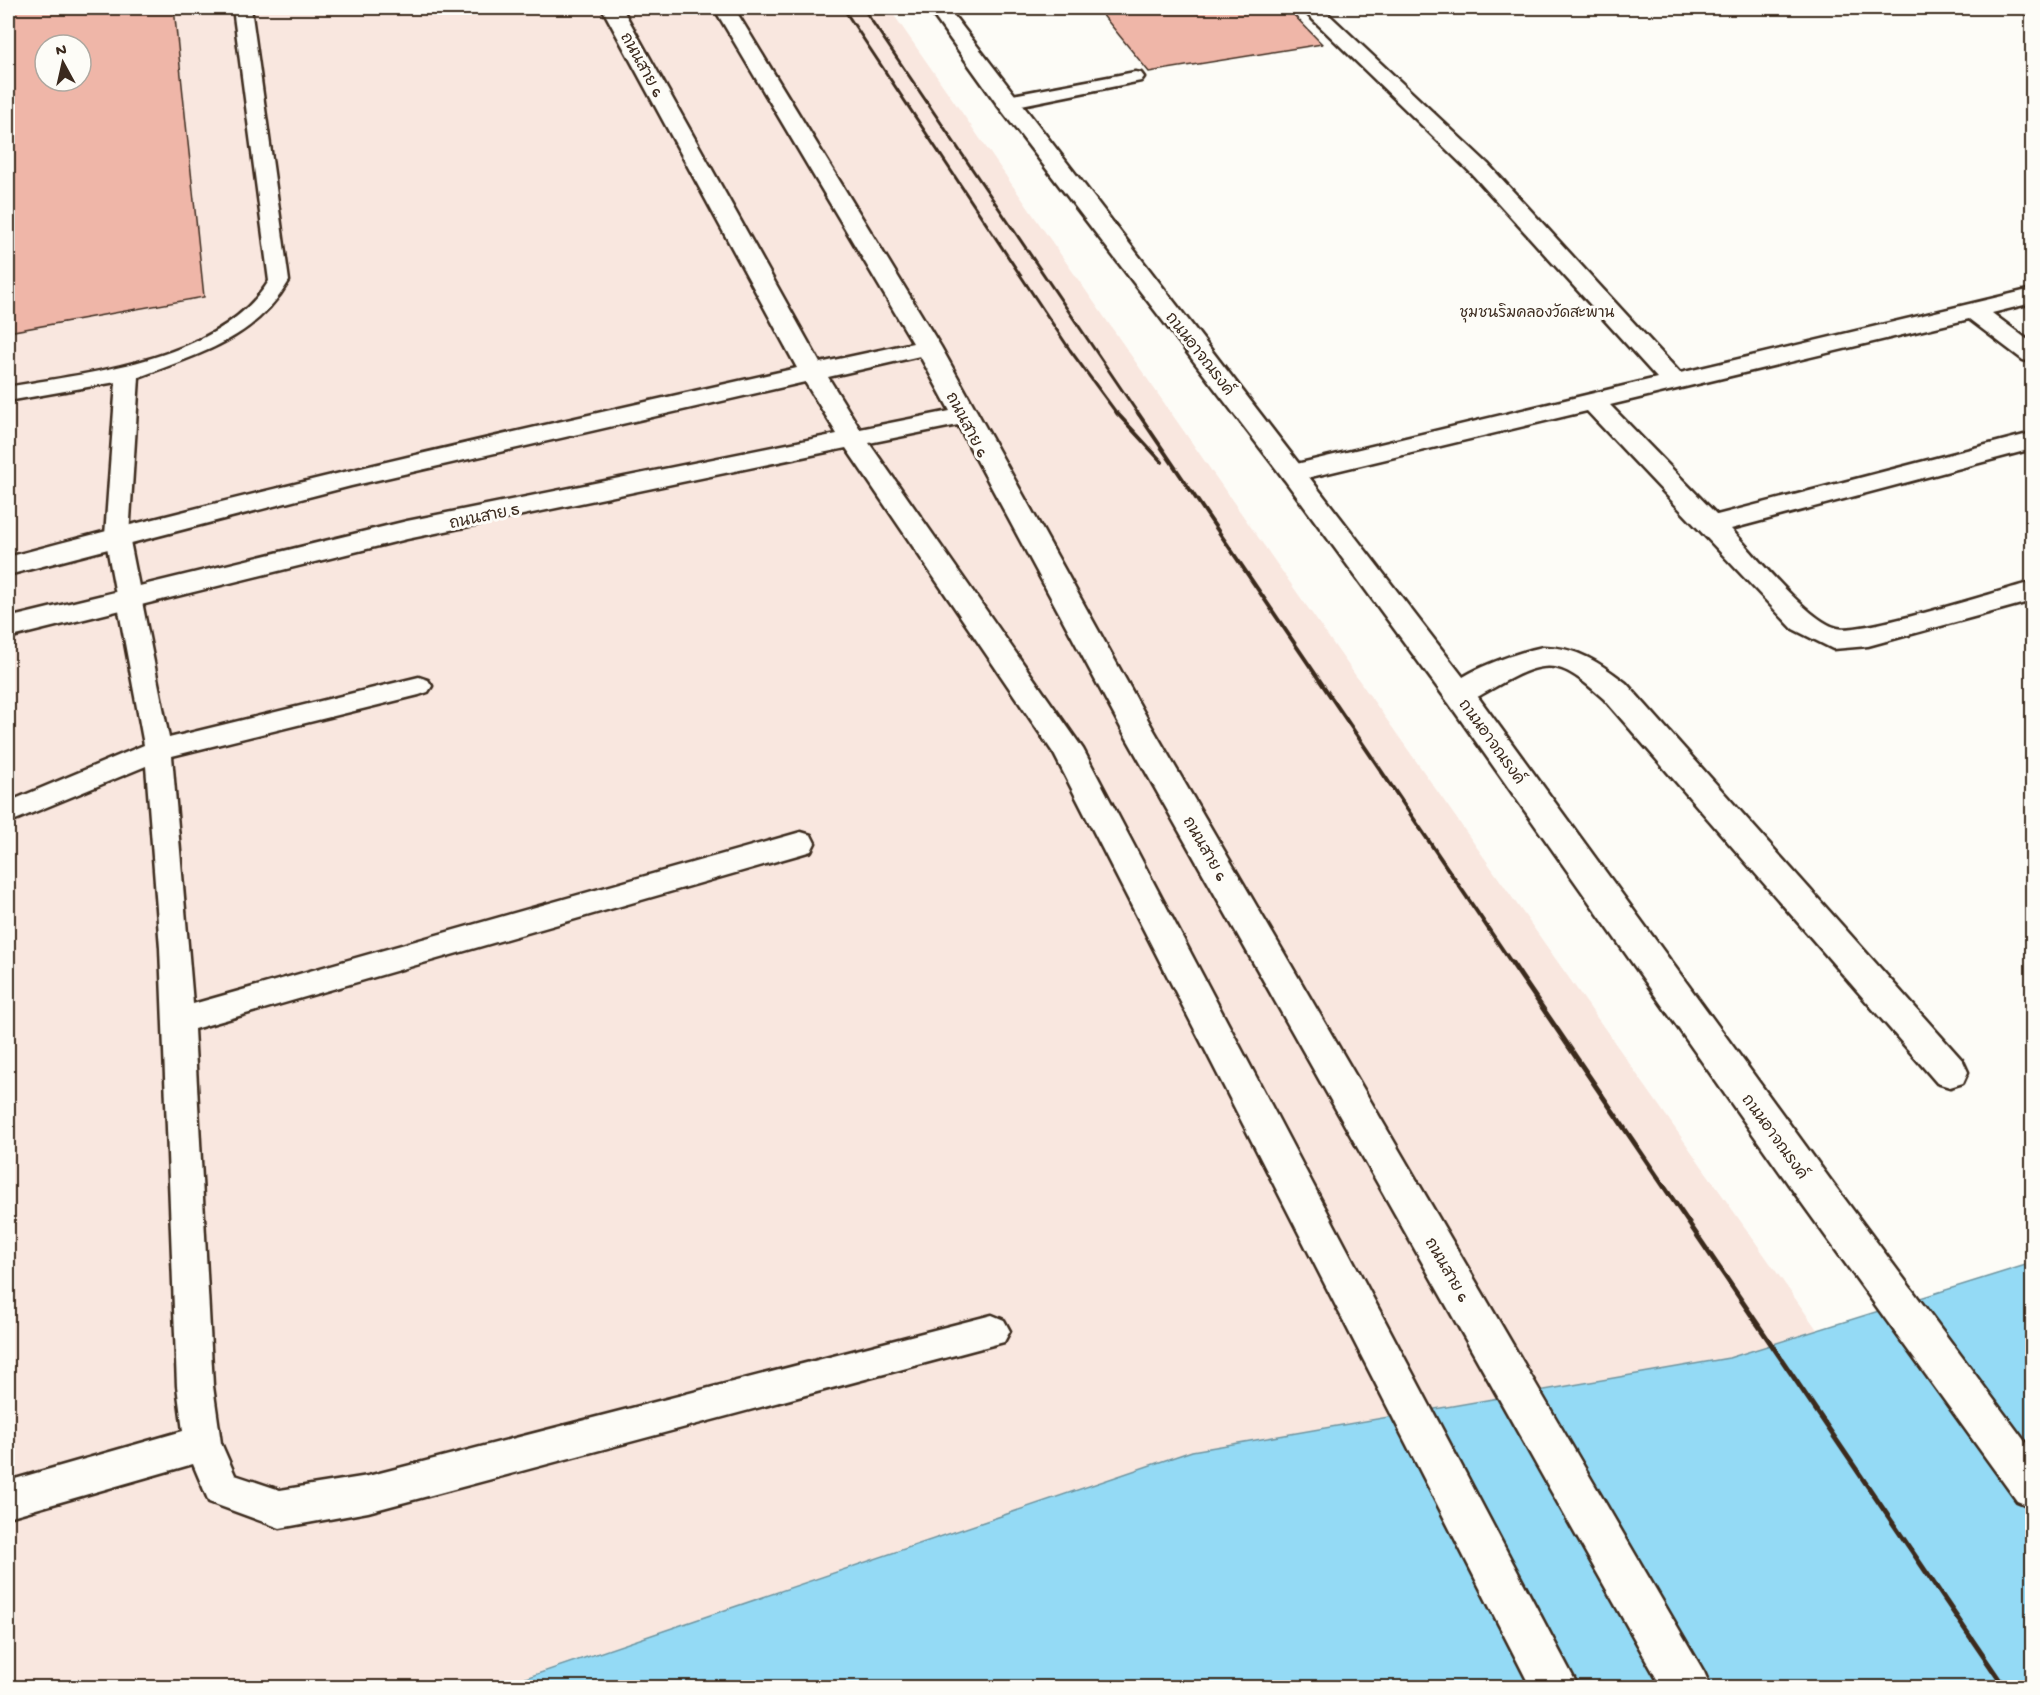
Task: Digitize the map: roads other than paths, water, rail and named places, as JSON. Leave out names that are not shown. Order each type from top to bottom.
[{"type":"street","name":"ถนนสาย 6","points":[[612,8],[812,372],[854,439],[1067,749],[1556,1688]]},
{"type":"street","name":"ถนนสาย 6","points":[[724,8],[928,346],[964,416],[1137,728],[1688,1688]]},
{"type":"street","name":"ถนนอาจณรงค์","points":[[938,8],[1007,102],[1294,473],[1459,694],[1815,1190],[2032,1486]]},
{"type":"street","points":[[1311,8],[1480,169],[1675,382]]},
{"type":"street","points":[[1294,473],[2032,296]]},
{"type":"street","points":[[1973,310],[2032,355]]},
{"type":"street","points":[[8,566],[117,536],[928,346]]},
{"type":"street","points":[[1593,402],[1713,525],[1803,622],[1833,639],[1868,636],[2032,592]]},
{"type":"street","name":"ถนนสาย 5","points":[[8,628],[407,530],[964,416]]},
{"type":"street","points":[[1713,525],[2032,441]]},
{"type":"street","points":[[1459,694],[1529,659],[1545,657],[1572,661],[1615,691],[1950,1072]]},
{"type":"lane","points":[[8,394],[128,373],[211,340],[248,321],[270,299],[279,281],[242,8]]},
{"type":"lane","points":[[1007,102],[1135,77]]},
{"type":"lane","points":[[128,373],[117,536],[158,750],[179,1021],[195,1386],[203,1443],[222,1490],[280,1509],[368,1494],[992,1331]]},
{"type":"lane","points":[[8,813],[158,750],[419,686]]},
{"type":"lane","points":[[179,1021],[801,843]]},
{"type":"lane","points":[[8,1499],[203,1443]]},
{"type":"water","points":[[2032,1263],[2032,1687],[496,1688],[1192,1451],[1729,1358]]},
{"type":"railway","points":[[843,8],[1070,350],[1118,415]]},
{"type":"railway","points":[[863,8],[1139,415]]},
{"type":"railway","points":[[1117,413],[1162,462]]},
{"type":"railway","points":[[1138,413],[1513,965]]},
{"type":"railway","points":[[1512,963],[2005,1688]]},
{"type":"district","name":"ชุมชนริมคลองวัดสะพาน","points":[[1537,312]]}]
